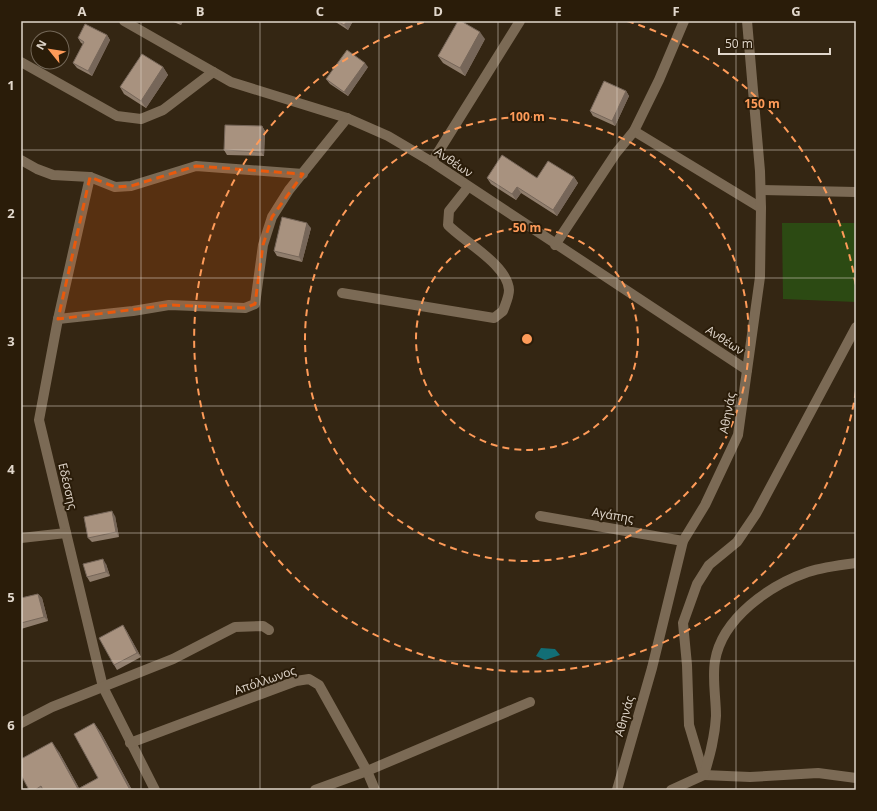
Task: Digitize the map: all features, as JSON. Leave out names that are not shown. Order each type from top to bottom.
[{"type":"street","name":"Ανθέων","points":[[124,21],[187,55],[231,82],[347,118],[388,136],[432,162],[747,370]]},
{"type":"street","points":[[432,162],[520,21]]},
{"type":"street","points":[[555,244],[616,153],[634,131],[659,80],[684,21]]},
{"type":"street","name":"Αθηνάς","points":[[617,790],[652,668],[683,541],[705,505],[738,435],[760,277],[761,190],[747,21]]},
{"type":"street","points":[[21,62],[117,116],[141,119],[163,110],[213,72]]},
{"type":"street","points":[[58,319],[133,312],[168,305],[244,308],[255,304],[264,245],[272,217],[289,190],[347,118]]},
{"type":"street","points":[[634,131],[761,208]]},
{"type":"street","points":[[21,160],[37,170],[53,175],[90,177],[115,187],[131,186],[196,166],[303,174]]},
{"type":"street","name":"Εδέσσης","points":[[90,177],[58,319],[39,420],[103,687],[155,790]]},
{"type":"street","points":[[342,293],[494,318],[503,311],[509,289],[501,272],[491,260],[448,225],[449,211],[468,187]]},
{"type":"street","points":[[761,190],[856,192]]},
{"type":"street","points":[[704,776],[689,725],[688,665],[683,623],[690,599],[696,584],[709,565],[737,542],[756,514],[856,327]]},
{"type":"street","name":"Αγάπης","points":[[540,516],[683,541]]},
{"type":"street","points":[[21,538],[66,533]]},
{"type":"street","points":[[704,776],[714,741],[716,716],[715,662],[720,641],[734,622],[752,603],[780,583],[810,571],[856,563]]},
{"type":"street","points":[[21,723],[52,707],[173,659],[235,627],[263,626],[269,630]]},
{"type":"street","name":"Απόλλωνος","points":[[130,743],[296,681],[309,679],[319,685],[367,771],[375,790]]},
{"type":"street","points":[[315,790],[367,771],[530,702]]},
{"type":"street","points":[[671,790],[704,776],[750,777],[818,773],[856,778]]},
{"type":"highlighted area","points":[[196,166],[303,174],[272,217],[263,245],[255,304],[245,308],[169,305],[58,319],[90,177],[115,187],[131,186]]},
{"type":"green space","points":[[782,223],[856,223],[856,302],[783,299]]},
{"type":"water","points":[[541,648],[555,649],[560,655],[545,660],[536,656]]},
{"type":"building","points":[[338,21],[347,21],[344,25]]},
{"type":"building","points":[[458,21],[461,21],[480,32],[460,68],[438,56]]},
{"type":"building","points":[[85,24],[107,35],[88,71],[73,63],[84,42],[78,38]]},
{"type":"building","points":[[347,50],[365,63],[344,92],[326,79]]},
{"type":"building","points":[[142,54],[163,67],[141,101],[120,87]]},
{"type":"building","points":[[604,81],[626,91],[612,121],[590,111]]},
{"type":"building","points":[[225,125],[262,126],[261,152],[224,150]]},
{"type":"building","points":[[502,155],[537,178],[548,161],[574,177],[553,210],[517,187],[512,194],[487,178]]},
{"type":"building","points":[[282,217],[307,223],[299,257],[274,251]]},
{"type":"building","points":[[112,511],[116,532],[88,538],[84,517]]},
{"type":"building","points":[[103,559],[106,572],[87,577],[83,564]]},
{"type":"building","points":[[38,594],[44,617],[21,623],[21,598]]},
{"type":"building","points":[[123,625],[137,653],[114,665],[99,638]]},
{"type":"building","points":[[94,723],[130,790],[43,790],[41,786],[35,790],[29,790],[21,775],[21,759],[52,742],[78,789],[98,778],[74,734]]}]
